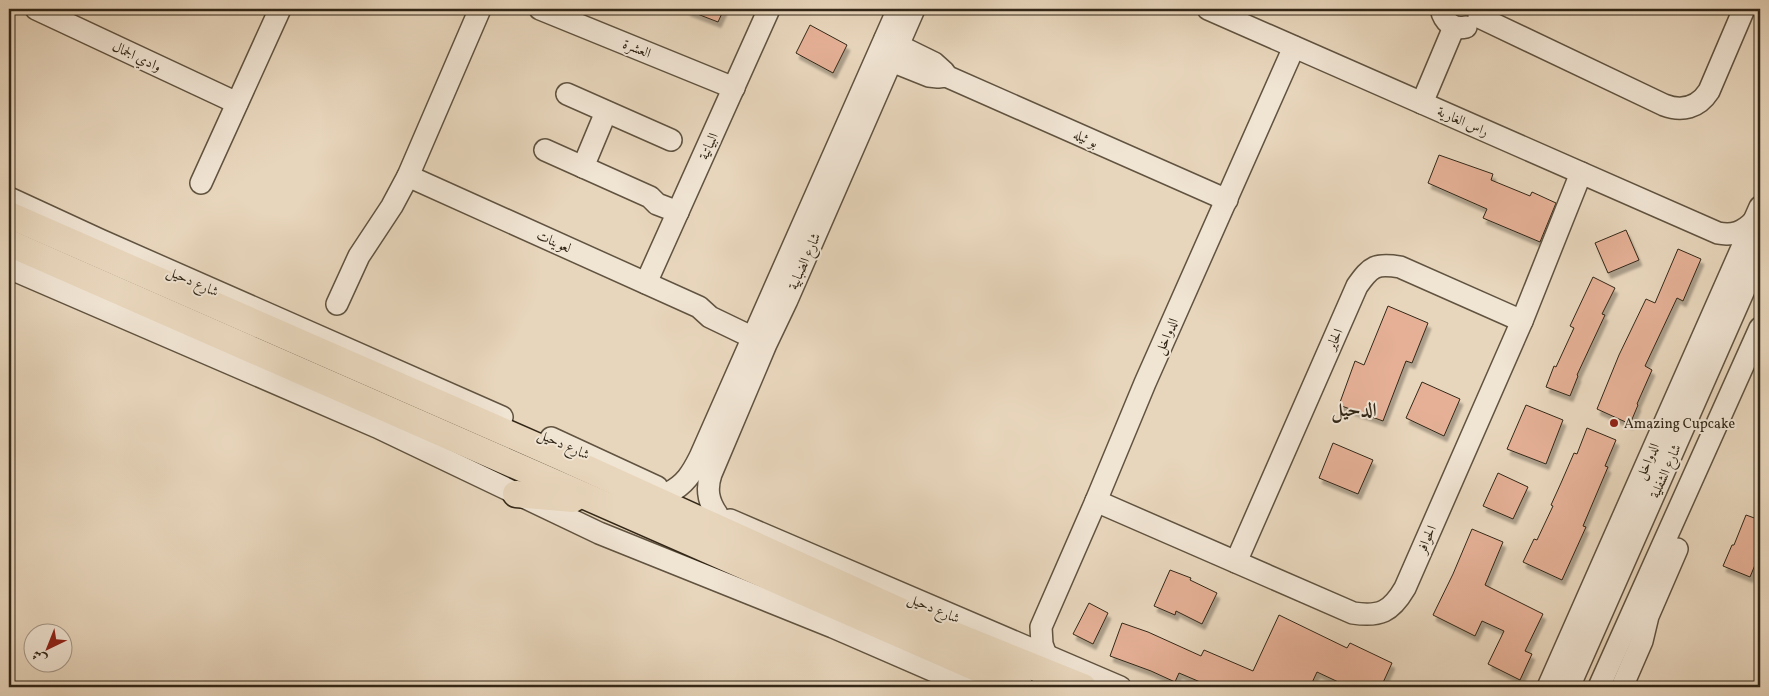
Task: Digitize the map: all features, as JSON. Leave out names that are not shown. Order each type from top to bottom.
[{"type":"main road","name":"شارع دحيل","points":[[9,215],[582,466],[942,630],[1052,666],[1083,687]]},
{"type":"main road","points":[[9,243],[1020,687]]},
{"type":"main road","points":[[582,466],[616,467]]},
{"type":"main road","points":[[516,494],[594,501]]},
{"type":"main road","points":[[942,630],[1000,636]]},
{"type":"street","name":"وادي الجمال","points":[[36,9],[237,103]]},
{"type":"street","points":[[201,183],[280,9]]},
{"type":"street","points":[[337,304],[359,256],[392,206],[408,176],[480,9]]},
{"type":"street","name":"العشرة","points":[[540,9],[734,88]]},
{"type":"street","name":"البياتية","points":[[646,283],[770,9]]},
{"type":"street","name":"شارع الضبابية","points":[[668,493],[682,485],[692,473],[762,334],[887,50],[898,9]]},
{"type":"street","name":"شارع الضبابية","points":[[887,50],[914,9]]},
{"type":"street","name":"راس الغارية","points":[[1208,9],[1718,232],[1725,234],[1738,233],[1757,215]]},
{"type":"street","points":[[1441,9],[1448,23],[1454,27],[1468,27],[1474,23],[1480,13],[1664,105],[1678,109],[1693,106],[1700,102],[1709,91],[1744,9]]},
{"type":"street","points":[[1422,103],[1454,27]]},
{"type":"street","name":"الدواخل","points":[[1041,627],[1145,383],[1294,47]]},
{"type":"street","name":"بو ثيله","points":[[887,50],[933,77],[946,76],[1227,200]]},
{"type":"street","points":[[567,94],[671,140]]},
{"type":"street","points":[[583,167],[606,112]]},
{"type":"street","points":[[545,150],[650,197],[660,196],[679,209]]},
{"type":"street","name":"الحوافر","points":[[1096,501],[1353,613],[1369,615],[1385,611],[1397,602],[1522,321],[1581,173]]},
{"type":"street","name":"لعوينات","points":[[408,176],[699,306],[713,307],[762,334]]},
{"type":"street","name":"شارع دحيل","points":[[9,198],[109,244],[616,467],[668,493],[1000,636],[1052,666],[1120,687]]},
{"type":"street","name":"الدواخل","points":[[1548,687],[1757,215]]},
{"type":"street","name":"راس الغارية","points":[[1718,232],[1732,249],[1736,262]]},
{"type":"street","name":"شارع الشفلية","points":[[1569,687],[1760,254]]},
{"type":"street","name":"الحاير","points":[[1236,562],[1357,286],[1372,268],[1380,265],[1400,267],[1522,321]]},
{"type":"street","points":[[9,268],[377,427],[599,533],[833,627],[971,687]]},
{"type":"street","name":"شارع الشفلية","points":[[1600,685],[1760,328]]},
{"type":"street","name":"شارع الضبابية","points":[[717,514],[709,499],[708,482],[762,334]]},
{"type":"street","points":[[1622,687],[1642,641],[1648,616],[1760,356]]},
{"type":"street","points":[[1600,685],[1648,616]]},
{"type":"street","points":[[1000,636],[1030,635],[1041,627]]},
{"type":"street","points":[[1041,627],[1042,644],[1052,666]]},
{"type":"building","points":[[687,9],[724,9],[718,22]]},
{"type":"building","points":[[810,25],[847,45],[833,73],[796,53]]},
{"type":"building","points":[[1439,155],[1493,174],[1491,180],[1530,196],[1532,192],[1556,203],[1540,242],[1483,218],[1487,209],[1428,183]]},
{"type":"building","points":[[1626,230],[1639,260],[1608,273],[1595,243]]},
{"type":"building","points":[[1678,249],[1701,259],[1683,301],[1677,298],[1645,366],[1652,370],[1630,424],[1597,409],[1619,355],[1646,299],[1655,303]]},
{"type":"building","points":[[1593,277],[1615,288],[1602,314],[1605,315],[1577,375],[1570,396],[1546,387],[1554,366],[1556,367],[1574,328],[1570,326]]},
{"type":"building","points":[[1388,306],[1428,323],[1412,363],[1406,361],[1383,421],[1339,405],[1355,361],[1364,365]]},
{"type":"building","points":[[1422,382],[1460,399],[1444,436],[1406,418]]},
{"type":"building","points":[[1526,405],[1563,420],[1546,464],[1507,449]]},
{"type":"building","points":[[1587,428],[1616,440],[1605,466],[1608,467],[1583,526],[1586,527],[1562,580],[1523,562],[1534,539],[1537,540],[1574,453],[1577,454]]},
{"type":"building","points":[[1333,443],[1373,460],[1358,494],[1319,478]]},
{"type":"building","points":[[1498,473],[1528,487],[1513,519],[1483,506]]},
{"type":"building","points":[[1746,515],[1760,520],[1760,553],[1750,577],[1723,566]]},
{"type":"building","points":[[1472,529],[1503,542],[1485,585],[1543,614],[1525,651],[1532,654],[1520,680],[1488,664],[1504,631],[1482,621],[1475,636],[1433,615]]},
{"type":"building","points":[[1170,570],[1191,578],[1190,580],[1217,593],[1202,624],[1176,611],[1175,615],[1154,606]]},
{"type":"building","points":[[1089,603],[1108,613],[1093,644],[1073,634]]},
{"type":"building","points":[[1279,615],[1347,648],[1350,643],[1392,663],[1381,687],[1349,687],[1317,672],[1310,687],[1212,687],[1179,673],[1175,682],[1110,656],[1122,623],[1148,632],[1201,656],[1204,650],[1253,671]]},
{"type":"place","name":"Amazing Cupcake","points":[[1614,423]]},
{"type":"district","name":"الدحيل","points":[[1354,409]]}]
